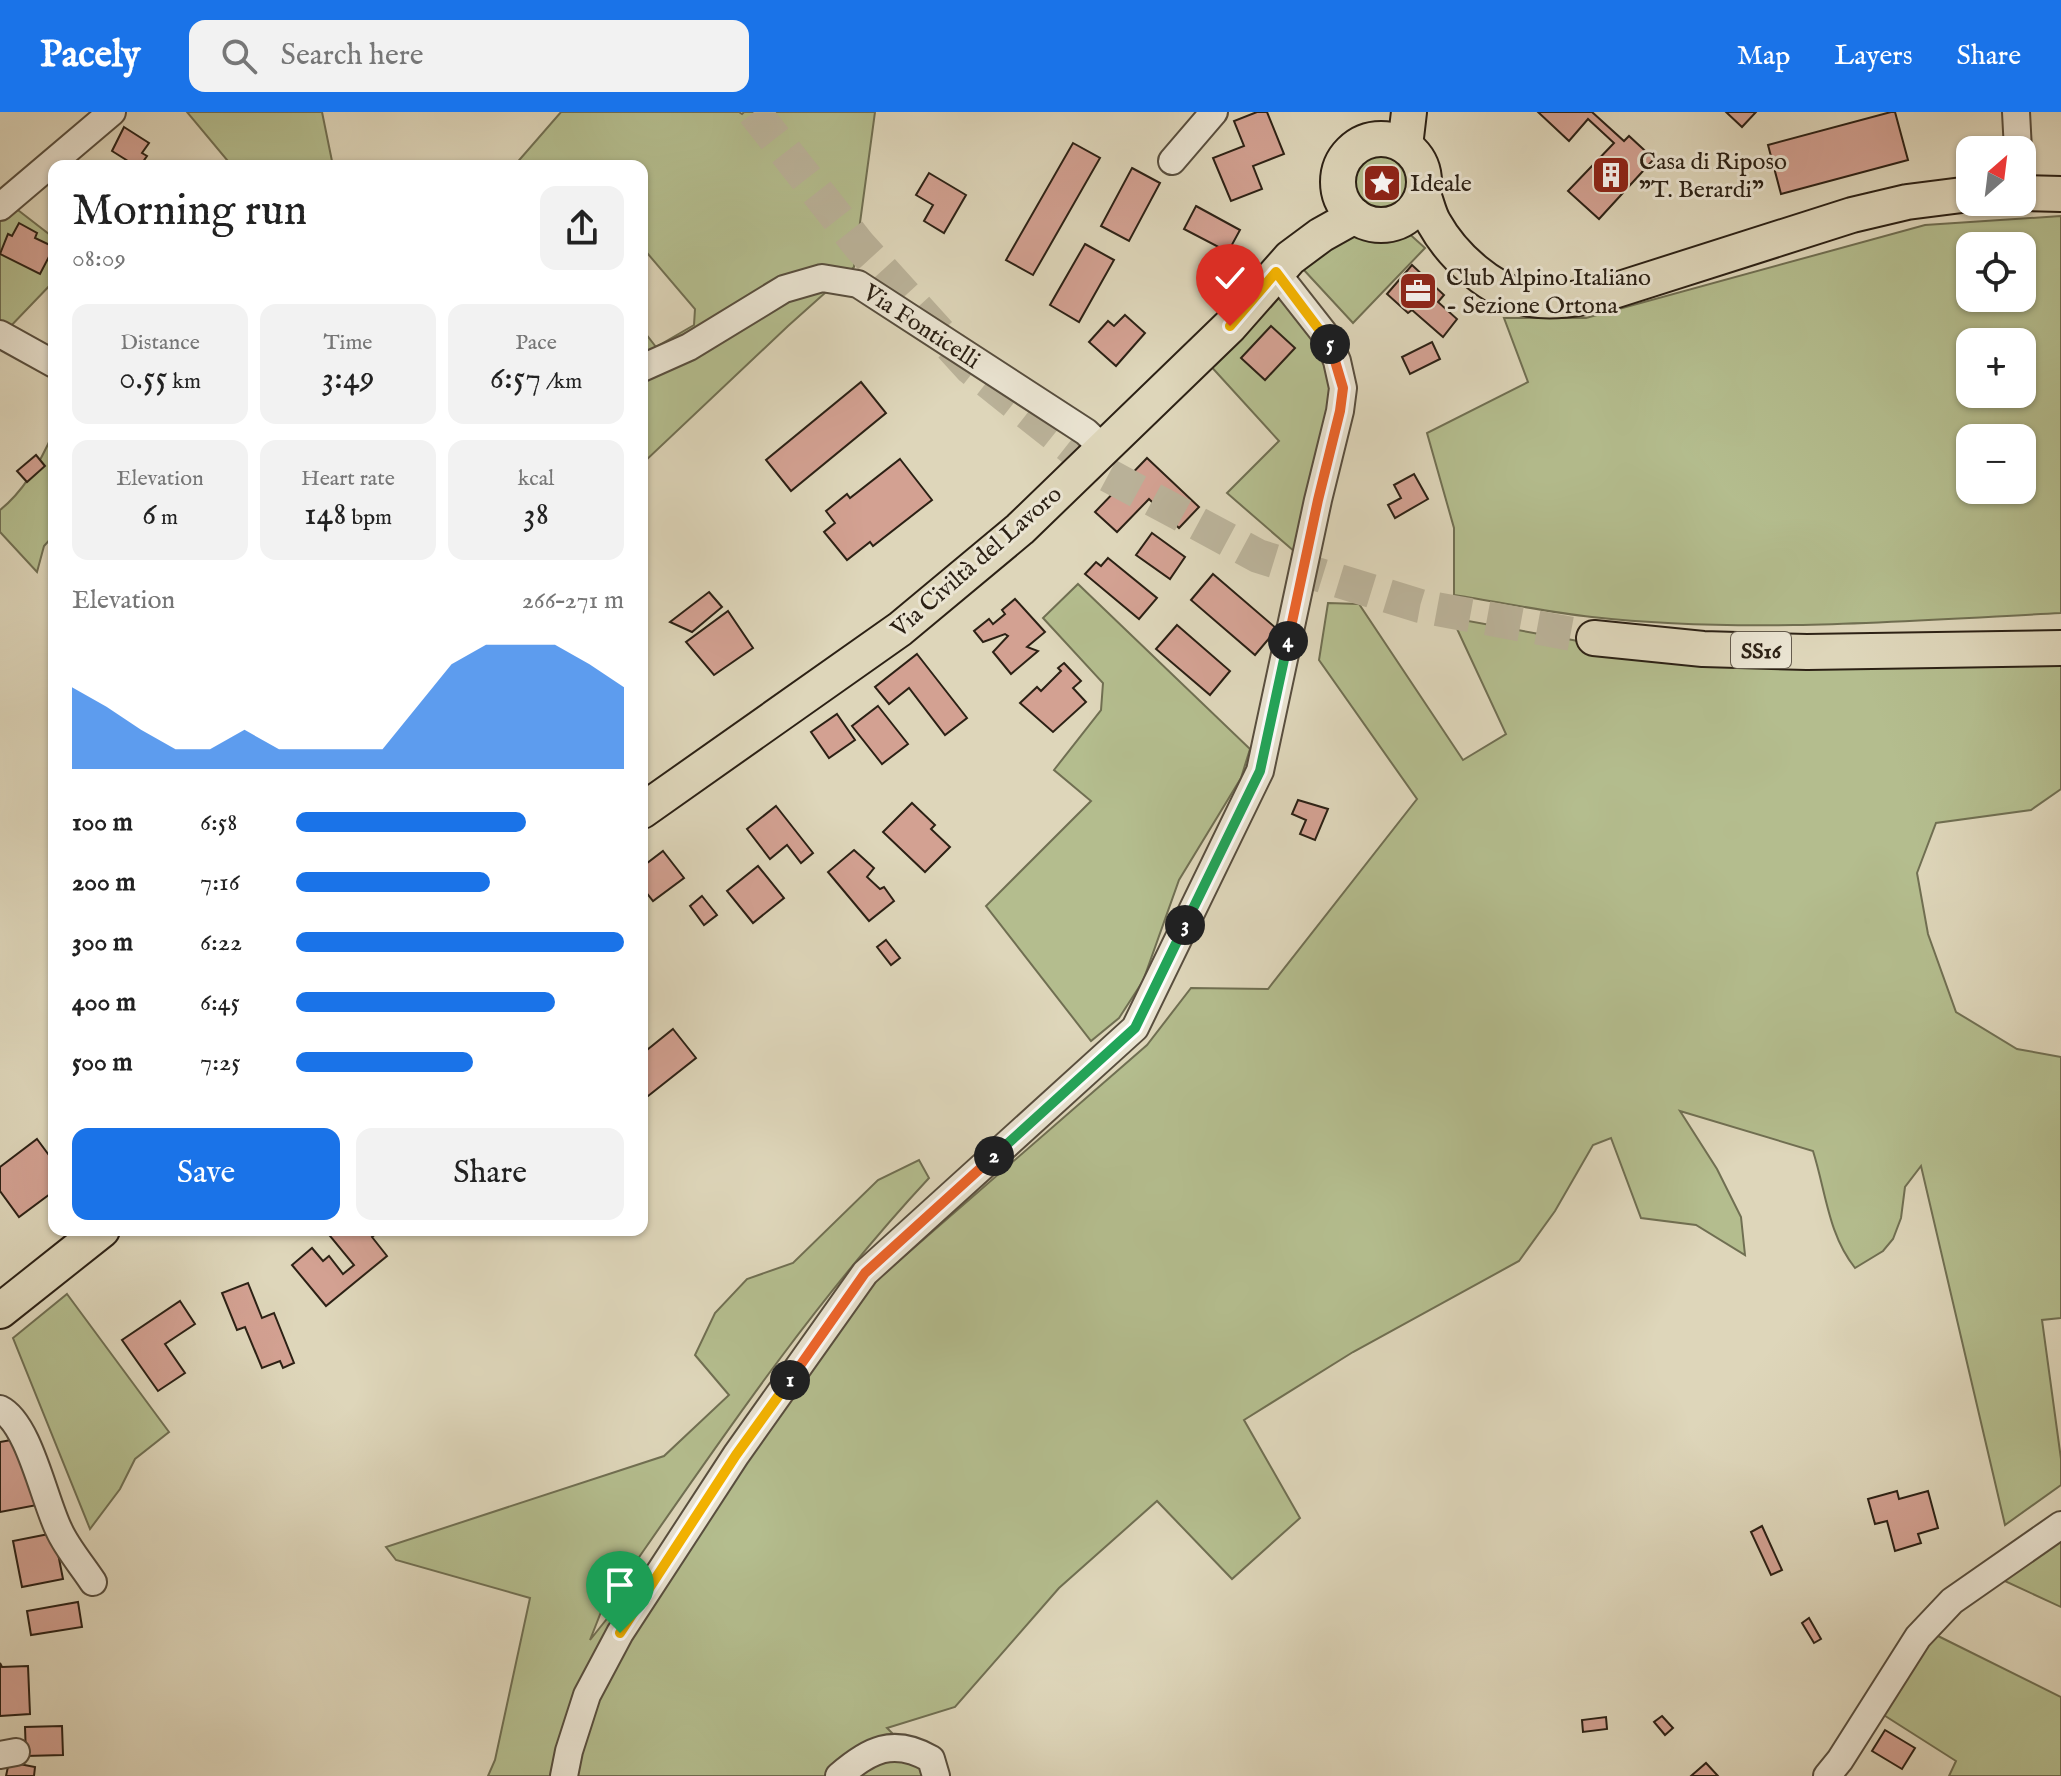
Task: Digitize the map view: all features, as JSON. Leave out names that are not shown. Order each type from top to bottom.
[{"type":"main road","points":[[1362,144],[1384,139],[1405,146],[1415,155],[1422,167],[1423,194],[1417,207],[1407,217],[1395,223],[1367,223],[1345,205],[1339,191],[1338,177],[1342,163],[1350,152],[1396,112]]},
{"type":"main road","points":[[1405,146],[1409,112]]},
{"type":"main road","name":"Via Civiltà del Lavoro","points":[[648,807],[900,629],[1020,529],[1230,326],[1276,272],[1338,177]]},
{"type":"main road","points":[[2036,193],[2061,194]]},
{"type":"main road","points":[[1423,194],[1434,224],[1461,256],[1489,281],[1515,295],[1542,300],[1604,294],[1852,215],[1907,202],[1956,196]]},
{"type":"main road","name":"Via Civiltà del Lavoro","points":[[1276,272],[1321,235],[1355,216]]},
{"type":"main road","points":[[1395,223],[1429,236],[1461,256]]},
{"type":"main road","points":[[1928,652],[2061,633]]},
{"type":"main road","name":"SS16","points":[[1594,638],[1703,649],[1928,652],[2061,648]]},
{"type":"main road","points":[[0,1311],[94,1236]]},
{"type":"street","points":[[55,160],[112,112]]},
{"type":"street","points":[[1172,161],[1214,112]]},
{"type":"street","points":[[2016,112],[2017,136]]},
{"type":"street","points":[[0,207],[48,166]]},
{"type":"street","points":[[564,1776],[587,1695],[620,1633],[736,1455],[865,1273],[1135,1028],[1260,771],[1343,388],[1327,337],[1276,272]]},
{"type":"street","name":"Via Fonticelli","points":[[648,365],[689,347],[784,289],[822,278],[858,284],[1086,432],[1103,448]]},
{"type":"street","points":[[0,334],[48,361]]},
{"type":"street","points":[[0,1409],[14,1419],[60,1532],[93,1582]]},
{"type":"street","points":[[1827,1776],[1918,1637],[1943,1610],[1995,1568],[2061,1525]]},
{"type":"street","points":[[839,1776],[860,1758],[887,1747],[912,1748],[931,1759],[936,1776]]},
{"type":"green space","points":[[187,112],[322,112],[332,160],[227,160]]},
{"type":"green space","points":[[561,112],[875,112],[854,267],[648,458],[648,337],[656,347],[694,325],[695,309],[648,254],[648,160],[519,160]]},
{"type":"green space","points":[[1382,153],[1403,161],[1411,182],[1403,203],[1382,211],[1361,203],[1353,182],[1361,161]]},
{"type":"green space","points":[[14,207],[48,233],[48,287],[7,330],[0,326],[0,219]]},
{"type":"green space","points":[[2061,216],[2061,613],[1885,622],[1709,625],[1592,617],[1454,595],[1454,528],[1427,433],[1528,382],[1504,318],[1586,318],[1925,225]]},
{"type":"green space","points":[[1404,229],[1425,248],[1353,323],[1303,269],[1347,233]]},
{"type":"green space","points":[[1276,296],[1316,338],[1326,353],[1331,371],[1331,403],[1295,552],[1227,493],[1279,441],[1207,362]]},
{"type":"green space","points":[[48,444],[48,542],[37,572],[0,532],[0,510],[17,494]]},
{"type":"green space","points":[[1078,584],[1250,749],[1241,778],[1179,880],[1143,981],[1119,1018],[1091,1041],[986,906],[1091,801],[1054,770],[1101,710],[1103,683],[1043,618]]},
{"type":"green space","points":[[1328,603],[1359,604],[1463,760],[1506,734],[1452,618],[1578,641],[2061,660],[2061,789],[2031,810],[1936,823],[1917,873],[1928,934],[1956,1012],[2017,1049],[2061,1057],[2061,1318],[2042,1320],[2061,1459],[2061,1485],[2005,1525],[1921,1166],[1905,1187],[1901,1218],[1893,1239],[1883,1251],[1855,1268],[1833,1227],[1813,1151],[1680,1111],[1717,1169],[1741,1217],[1745,1255],[1696,1225],[1641,1218],[1611,1138],[1593,1145],[1555,1211],[1519,1261],[1353,1352],[1244,1420],[1300,1518],[1232,1579],[1157,1501],[1059,1588],[955,1707],[887,1728],[926,1767],[927,1776],[488,1776],[495,1760],[530,1598],[396,1560],[386,1547],[664,1456],[729,1395],[695,1355],[715,1313],[747,1279],[793,1263],[878,1180],[919,1160],[929,1178],[798,1334],[601,1612],[590,1640],[878,1279],[1147,1045],[1191,988],[1268,989],[1417,799],[1319,660]]},
{"type":"green space","points":[[67,1294],[169,1432],[135,1459],[120,1489],[90,1529],[13,1338]]},
{"type":"green space","points":[[2061,1532],[2061,1607],[1994,1576]]},
{"type":"green space","points":[[1934,1634],[2061,1697],[2061,1776],[1949,1776],[1956,1761],[1879,1712]]},
{"type":"building","points":[[1257,112],[1267,112],[1284,154],[1253,166],[1262,189],[1231,201],[1213,158],[1244,146],[1234,121]]},
{"type":"building","name":"Casa di Riposo \"T. Berardi\"","points":[[1538,112],[1592,112],[1624,141],[1629,136],[1654,159],[1599,219],[1568,191],[1614,143],[1588,119],[1569,141]]},
{"type":"building","points":[[1726,112],[1756,112],[1742,127]]},
{"type":"building","points":[[1895,112],[1908,160],[1781,194],[1768,145]]},
{"type":"building","points":[[124,127],[149,143],[142,153],[147,156],[144,160],[126,160],[112,151]]},
{"type":"building","points":[[1073,143],[1100,158],[1033,275],[1006,260]]},
{"type":"building","points":[[1132,168],[1160,183],[1129,241],[1101,226]]},
{"type":"building","points":[[929,173],[966,195],[944,233],[924,221],[933,205],[916,195]]},
{"type":"building","points":[[1196,206],[1240,230],[1228,252],[1184,229]]},
{"type":"building","points":[[19,223],[37,233],[35,238],[48,244],[48,259],[40,274],[0,254],[8,234],[12,236]]},
{"type":"building","points":[[1085,244],[1114,260],[1079,322],[1050,305]]},
{"type":"building","points":[[1412,265],[1444,295],[1438,302],[1457,319],[1443,337],[1412,310],[1408,313],[1387,294]]},
{"type":"building","points":[[1125,315],[1145,333],[1116,366],[1089,342],[1108,321],[1114,326]]},
{"type":"building","points":[[1271,326],[1295,348],[1265,380],[1241,358]]},
{"type":"building","points":[[1432,342],[1440,359],[1410,374],[1402,357]]},
{"type":"building","points":[[861,382],[886,413],[791,491],[766,460]]},
{"type":"building","points":[[36,455],[45,466],[27,482],[17,471]]},
{"type":"building","points":[[1147,458],[1199,507],[1179,528],[1149,499],[1117,532],[1095,512]]},
{"type":"building","points":[[900,459],[932,500],[873,546],[870,542],[847,560],[824,532],[835,523],[826,511],[847,494],[850,498]]},
{"type":"building","points":[[1414,474],[1428,499],[1395,518],[1388,505],[1401,498],[1394,485]]},
{"type":"building","points":[[1152,533],[1185,557],[1170,579],[1136,555]]},
{"type":"building","points":[[1108,558],[1157,598],[1139,619],[1085,574],[1096,562],[1101,566]]},
{"type":"building","points":[[1213,574],[1277,629],[1255,655],[1191,600]]},
{"type":"building","points":[[709,592],[722,607],[692,632],[670,622]]},
{"type":"building","points":[[1015,599],[1045,632],[1027,647],[1038,651],[1011,674],[993,652],[1008,636],[1005,634],[983,642],[974,631],[989,619],[993,624],[1005,614],[1002,610]]},
{"type":"building","points":[[728,611],[753,648],[714,675],[686,642]]},
{"type":"building","points":[[1177,625],[1230,671],[1210,695],[1156,649]]},
{"type":"building","points":[[917,654],[967,718],[945,735],[909,688],[889,704],[875,687]]},
{"type":"building","points":[[1064,663],[1081,681],[1073,688],[1086,702],[1053,732],[1020,703],[1037,687],[1041,691],[1061,671],[1058,668]]},
{"type":"building","points":[[878,706],[908,744],[882,764],[852,726]]},
{"type":"building","points":[[837,714],[855,740],[829,758],[811,732]]},
{"type":"building","points":[[1298,800],[1328,809],[1315,840],[1300,834],[1306,820],[1292,814]]},
{"type":"building","points":[[912,803],[935,825],[931,829],[950,847],[925,872],[883,832]]},
{"type":"building","points":[[776,806],[813,853],[801,863],[787,845],[770,859],[747,829]]},
{"type":"building","points":[[854,850],[874,868],[867,877],[880,889],[884,887],[894,901],[869,921],[828,872]]},
{"type":"building","points":[[663,851],[684,878],[653,901],[648,895],[648,862]]},
{"type":"building","points":[[758,866],[784,898],[753,923],[727,891]]},
{"type":"building","points":[[702,896],[717,915],[704,925],[690,906]]},
{"type":"building","points":[[886,940],[900,958],[891,965],[877,947]]},
{"type":"building","points":[[673,1029],[696,1058],[648,1096],[648,1049]]},
{"type":"building","points":[[37,1139],[48,1154],[48,1195],[19,1217],[0,1191],[0,1167]]},
{"type":"building","points":[[330,1236],[373,1236],[387,1256],[326,1306],[292,1265],[312,1248],[323,1261],[329,1256],[343,1274],[354,1265]]},
{"type":"building","points":[[248,1283],[262,1318],[274,1313],[294,1363],[283,1368],[280,1361],[262,1368],[245,1327],[237,1330],[222,1293]]},
{"type":"building","points":[[180,1301],[195,1324],[165,1344],[185,1373],[158,1391],[122,1340]]},
{"type":"building","points":[[17,1439],[37,1505],[0,1512],[0,1442]]},
{"type":"building","points":[[1897,1491],[1899,1499],[1928,1491],[1938,1528],[1918,1534],[1921,1543],[1895,1551],[1887,1521],[1875,1524],[1868,1499]]},
{"type":"building","points":[[1762,1526],[1782,1570],[1771,1575],[1751,1532]]},
{"type":"building","points":[[54,1533],[63,1579],[22,1587],[13,1541]]},
{"type":"building","points":[[78,1602],[82,1627],[31,1635],[27,1611]]},
{"type":"building","points":[[1809,1618],[1821,1639],[1814,1643],[1802,1623]]},
{"type":"building","points":[[0,1663],[2,1667],[28,1666],[30,1714],[0,1716]]},
{"type":"building","points":[[1662,1716],[1673,1728],[1665,1735],[1654,1722]]},
{"type":"building","points":[[1606,1717],[1607,1729],[1583,1732],[1582,1720]]},
{"type":"building","points":[[62,1726],[63,1755],[26,1756],[25,1727]]},
{"type":"building","points":[[1885,1730],[1915,1748],[1902,1769],[1872,1751]]},
{"type":"building","points":[[9,1762],[35,1767],[34,1776],[6,1776]]},
{"type":"building","points":[[1706,1763],[1718,1776],[1691,1776]]},
{"type":"tunnel","points":[[754,112],[859,245],[971,368],[1102,472],[1258,556],[1420,606],[1594,638]]},
{"type":"place","name":"Casa di Riposo \"T. Berardi\"","points":[[1611,175]]},
{"type":"place","name":"Ideale","points":[[1382,183]]},
{"type":"place","name":"Club Alpino Italiano - Sezione Ortona","points":[[1418,291]]},
{"type":"route","points":[[620,1633],[736,1455],[865,1273],[1135,1028],[1260,771],[1343,388],[1327,337],[1276,272],[1230,326]]}]
